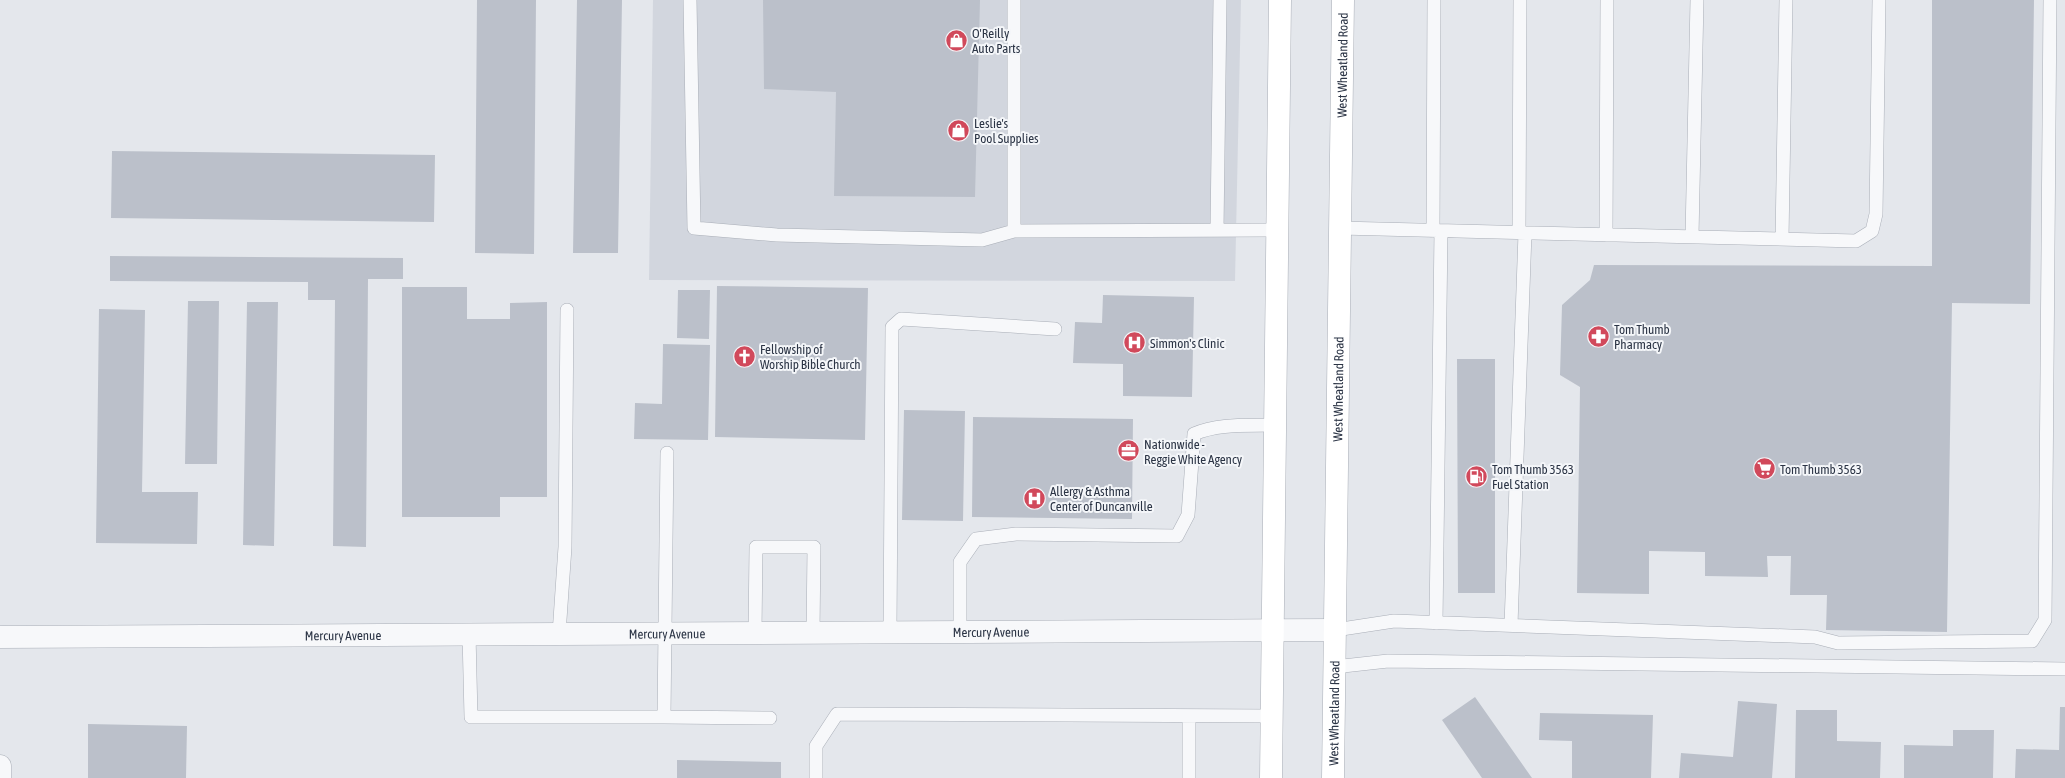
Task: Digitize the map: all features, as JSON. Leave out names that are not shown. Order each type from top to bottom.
[{"type":"main road","points":[[1271,778],[1280,0]]},
{"type":"main road","name":"West Wheatland Road","points":[[1333,778],[1343,0]]},
{"type":"street","name":"Mercury Avenue","points":[[0,637],[1335,630]]},
{"type":"street","points":[[0,766],[0,778]]},
{"type":"lane","points":[[690,0],[694,228],[777,235],[982,240],[1014,231],[1217,229],[1278,230]]},
{"type":"lane","points":[[1014,0],[1014,231]]},
{"type":"lane","points":[[1217,229],[1220,0]]},
{"type":"lane","points":[[1434,0],[1437,231],[1436,623]]},
{"type":"lane","points":[[1511,625],[1522,233],[1520,0]]},
{"type":"lane","points":[[1606,234],[1607,0]]},
{"type":"lane","points":[[1692,236],[1697,0]]},
{"type":"lane","points":[[1782,239],[1786,0]]},
{"type":"lane","points":[[1340,228],[1856,241],[1872,231],[1876,214],[1879,0]]},
{"type":"lane","points":[[1335,630],[1394,621],[1815,637],[1838,643],[2032,641],[2045,620],[2050,0]]},
{"type":"lane","points":[[559,634],[565,548],[567,310]]},
{"type":"lane","points":[[890,632],[892,327],[901,319],[1055,329]]},
{"type":"lane","points":[[960,632],[960,562],[976,539],[1016,534],[1177,536],[1188,515],[1194,434],[1207,428],[1222,426],[1275,425]]},
{"type":"lane","points":[[664,717],[667,452]]},
{"type":"lane","points":[[755,633],[756,547],[814,547],[813,633]]},
{"type":"lane","points":[[469,634],[471,717],[770,718]]},
{"type":"lane","points":[[1334,667],[1388,661],[2065,669]]},
{"type":"lane","points":[[816,778],[816,746],[836,714],[1271,716]]},
{"type":"lane","points":[[1189,716],[1189,778]]},
{"type":"shaded area","points":[[653,0],[1241,0],[1235,281],[649,280]]},
{"type":"building","points":[[477,0],[536,0],[534,254],[475,253]]},
{"type":"building","points":[[577,0],[622,0],[618,253],[573,253]]},
{"type":"building","points":[[763,0],[980,0],[975,197],[834,196],[836,92],[764,89]]},
{"type":"building","name":"Tom Thumb 3563","points":[[1932,0],[2034,0],[2030,304],[1952,303],[1947,632],[1826,630],[1827,595],[1790,595],[1791,556],[1767,556],[1768,577],[1705,576],[1705,552],[1649,551],[1649,594],[1577,593],[1580,387],[1560,375],[1562,305],[1590,280],[1594,265],[1932,266]]},
{"type":"building","points":[[112,151],[435,155],[434,222],[111,218]]},
{"type":"building","points":[[110,256],[403,258],[403,279],[368,279],[366,547],[333,546],[335,300],[308,300],[308,282],[110,281]]},
{"type":"building","points":[[717,286],[868,288],[865,440],[715,437]]},
{"type":"building","points":[[402,287],[467,287],[467,319],[510,319],[510,303],[547,302],[547,497],[500,497],[500,517],[402,517]]},
{"type":"building","points":[[678,290],[710,290],[709,339],[677,338]]},
{"type":"building","name":"Simmon's Clinic","points":[[1103,295],[1194,297],[1192,397],[1123,396],[1123,364],[1073,363],[1075,322],[1102,323]]},
{"type":"building","points":[[188,301],[219,301],[217,464],[185,464]]},
{"type":"building","points":[[247,302],[278,302],[274,546],[243,545]]},
{"type":"building","points":[[99,309],[145,310],[142,492],[198,492],[197,544],[96,543]]},
{"type":"building","points":[[663,344],[710,345],[708,440],[634,439],[635,403],[662,404]]},
{"type":"building","name":"Tom Thumb 3563 Fuel Station","points":[[1457,359],[1495,359],[1495,593],[1458,593]]},
{"type":"building","points":[[904,410],[965,411],[963,521],[902,520]]},
{"type":"building","points":[[973,417],[1133,419],[1132,519],[972,517]]},
{"type":"building","points":[[1475,697],[1532,778],[1482,778],[1442,720]]},
{"type":"building","points":[[1738,701],[1777,704],[1772,778],[1679,778],[1681,753],[1733,757]]},
{"type":"building","points":[[2060,707],[2065,707],[2065,778],[2015,778],[2016,749],[2059,750]]},
{"type":"building","points":[[1796,710],[1837,710],[1837,741],[1881,742],[1880,778],[1795,778]]},
{"type":"building","points":[[1540,713],[1653,715],[1651,778],[1572,778],[1572,741],[1539,740]]},
{"type":"building","points":[[88,724],[187,726],[186,778],[88,778]]},
{"type":"building","points":[[1953,730],[1994,730],[1993,778],[1904,778],[1904,745],[1953,746]]},
{"type":"building","points":[[677,760],[781,762],[781,778],[677,778]]},
{"type":"place","name":"O'Reilly Auto Parts","points":[[957,40]]},
{"type":"place","name":"Leslie's Pool Supplies","points":[[959,130]]},
{"type":"place","name":"Tom Thumb Pharmacy","points":[[1599,336]]},
{"type":"place","name":"Simmon's Clinic","points":[[1134,343]]},
{"type":"place","name":"Fellowship of Worship Bible Church","points":[[745,356]]},
{"type":"place","name":"Nationwide - Reggie White Agency","points":[[1128,451]]},
{"type":"place","name":"Tom Thumb 3563","points":[[1764,469]]},
{"type":"place","name":"Tom Thumb 3563 Fuel Station","points":[[1476,476]]},
{"type":"place","name":"Allergy & Asthma Center of Duncanville","points":[[1035,498]]}]
